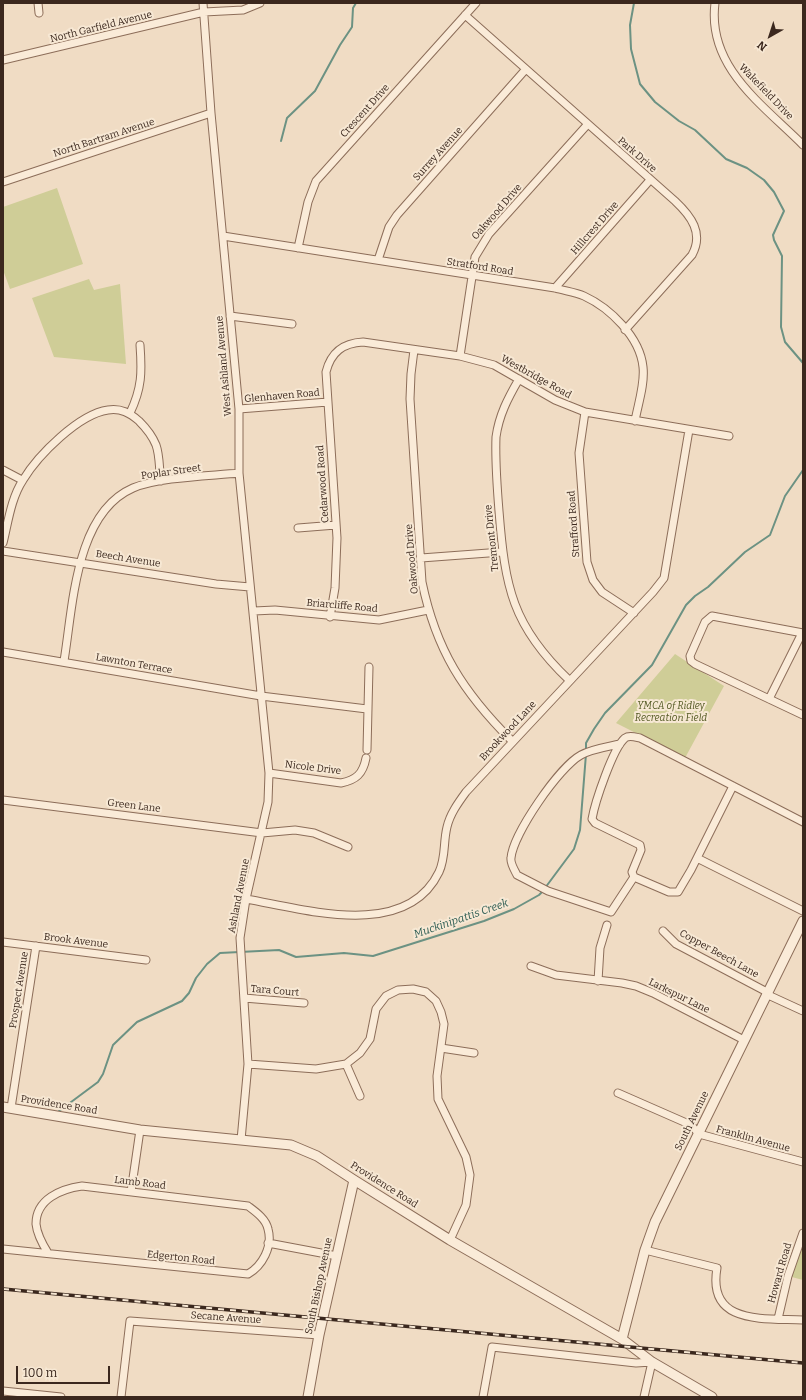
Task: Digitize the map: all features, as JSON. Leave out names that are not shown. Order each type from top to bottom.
[{"type":"street","points":[[38,3],[39,13]]},
{"type":"street","name":"West Ashland Avenue","points":[[203,3],[211,113],[239,409],[239,473],[250,587],[254,611],[264,728]]},
{"type":"street","name":"North Garfield Avenue","points":[[3,60],[204,12],[243,10],[260,3]]},
{"type":"street","name":"Crescent Drive","points":[[298,248],[309,198],[316,181],[476,3]]},
{"type":"street","name":"Wakefield Drive","points":[[715,3],[714,12],[717,42],[726,64],[738,81],[803,145]]},
{"type":"street","name":"Park Drive","points":[[465,16],[689,215],[694,225],[697,240],[694,251],[683,266],[626,330]]},
{"type":"street","name":"Surrey Avenue","points":[[378,260],[389,227],[397,215],[526,69]]},
{"type":"street","name":"North Bartram Avenue","points":[[3,182],[211,113]]},
{"type":"street","name":"Oakwood Drive","points":[[460,356],[475,257],[483,243],[587,125]]},
{"type":"street","name":"Hillcrest Drive","points":[[555,288],[650,180]]},
{"type":"street","name":"Stratford Road","points":[[223,236],[555,288],[584,296],[608,311],[626,330],[639,351],[643,367],[643,377],[635,421]]},
{"type":"street","points":[[230,316],[292,324]]},
{"type":"street","name":"Westbridge Road","points":[[336,352],[347,345],[363,342],[460,356],[494,365],[555,400],[585,412],[729,436]]},
{"type":"street","points":[[130,413],[138,397],[142,382],[140,344]]},
{"type":"street","name":"Oakwood Drive","points":[[414,350],[410,374],[410,398],[422,582],[428,610],[441,645],[458,678],[477,704],[512,741]]},
{"type":"street","name":"Cedarwood Road","points":[[330,617],[335,588],[336,525],[326,372],[329,360],[336,352]]},
{"type":"street","name":"Tremont Drive","points":[[519,379],[504,406],[497,425],[496,437],[502,552],[508,585],[526,629],[542,653],[569,680]]},
{"type":"street","name":"Glenhaven Road","points":[[239,409],[328,402]]},
{"type":"street","points":[[3,543],[10,512],[22,480],[42,454],[62,435],[92,416],[108,410],[119,410],[130,413],[148,430],[157,446],[161,481]]},
{"type":"street","name":"Strafford Road","points":[[585,412],[579,453],[587,562],[593,580],[602,592],[634,613]]},
{"type":"street","name":"Brookwood Lane","points":[[246,899],[343,915],[366,916],[390,911],[413,902],[427,889],[439,873],[445,856],[447,827],[453,810],[466,792],[569,680],[660,585],[666,571],[689,430]]},
{"type":"street","points":[[3,470],[22,480]]},
{"type":"street","name":"Poplar Street","points":[[64,661],[80,561],[94,527],[110,503],[134,487],[161,481],[239,473]]},
{"type":"street","points":[[298,528],[336,525]]},
{"type":"street","name":"Beech Avenue","points":[[3,551],[80,561],[250,587]]},
{"type":"street","points":[[421,558],[502,552]]},
{"type":"street","name":"Briarcliffe Road","points":[[254,611],[276,610],[330,617],[379,620],[428,610]]},
{"type":"street","points":[[769,699],[802,633],[712,616],[705,622],[690,656],[691,661],[769,699],[803,714]]},
{"type":"street","name":"Lawnton Terrace","points":[[3,652],[64,661],[261,696],[367,709]]},
{"type":"street","points":[[367,750],[369,667]]},
{"type":"street","name":"Ashland Avenue","points":[[241,1140],[248,1064],[240,938],[246,899],[268,802],[269,773],[264,728]]},
{"type":"street","points":[[733,786],[697,858],[678,892],[669,892],[634,877],[632,872],[641,850],[640,846],[595,823],[592,819],[602,784],[620,744],[626,737],[631,736],[640,738],[803,822]]},
{"type":"street","points":[[620,744],[581,755],[559,774],[548,788],[516,840],[510,859],[517,876],[545,889],[611,912],[634,877]]},
{"type":"street","name":"Nicole Drive","points":[[269,773],[345,782],[360,775],[364,769],[366,758]]},
{"type":"street","name":"Green Lane","points":[[3,800],[262,833],[295,830],[314,833],[348,847]]},
{"type":"street","points":[[697,858],[803,911]]},
{"type":"street","name":"South Avenue","points":[[622,1339],[645,1250],[655,1222],[803,921]]},
{"type":"street","points":[[598,981],[600,948],[607,925]]},
{"type":"street","name":"Copper Beech Lane","points":[[663,931],[676,944],[803,1011]]},
{"type":"street","name":"Brook Avenue","points":[[3,942],[146,960]]},
{"type":"street","name":"Prospect Avenue","points":[[7,1108],[36,946]]},
{"type":"street","name":"Larkspur Lane","points":[[531,966],[556,975],[622,983],[647,991],[744,1040]]},
{"type":"street","points":[[248,1064],[316,1069],[346,1064],[360,1053],[370,1039],[376,1009],[386,996],[398,990],[413,989],[426,992],[436,1002],[441,1012],[444,1024],[437,1076],[438,1099],[466,1157],[470,1175],[466,1205],[450,1240]]},
{"type":"street","name":"Tara Court","points":[[244,998],[304,1003]]},
{"type":"street","points":[[441,1048],[474,1053]]},
{"type":"street","points":[[346,1064],[360,1096]]},
{"type":"street","points":[[618,1093],[691,1125],[699,1134]]},
{"type":"street","name":"Providence Road","points":[[7,1108],[140,1130],[291,1145],[317,1156],[450,1240],[622,1339],[652,1362],[712,1397]]},
{"type":"street","points":[[131,1192],[140,1130]]},
{"type":"street","name":"Franklin Avenue","points":[[699,1134],[803,1162]]},
{"type":"street","name":"South Bishop Avenue","points":[[308,1397],[319,1336],[354,1180]]},
{"type":"street","name":"Lamb Road","points":[[48,1253],[41,1240],[36,1225],[38,1213],[45,1201],[55,1193],[67,1188],[82,1186],[248,1206],[261,1216],[268,1229],[268,1243]]},
{"type":"street","name":"Howard Road","points":[[778,1319],[788,1276],[803,1234]]},
{"type":"street","points":[[268,1243],[337,1256]]},
{"type":"street","name":"Edgerton Road","points":[[3,1249],[248,1274],[258,1269],[264,1260],[268,1243]]},
{"type":"street","points":[[645,1250],[687,1259],[717,1268],[715,1280],[717,1292],[727,1308],[741,1315],[803,1320]]},
{"type":"street","name":"Secane Avenue","points":[[121,1397],[130,1321],[319,1336]]},
{"type":"street","points":[[483,1397],[492,1347],[636,1363],[652,1362],[644,1397]]},
{"type":"street","points":[[3,1391],[61,1397]]},
{"type":"green space","points":[[57,188],[83,264],[10,289],[3,270],[3,207]]},
{"type":"green space","points":[[89,279],[94,290],[120,284],[126,364],[54,357],[32,298]]},
{"type":"green space","name":"YMCA of Ridley Recreation Field","points":[[675,654],[724,686],[685,758],[616,723]]},
{"type":"green space","points":[[803,1233],[803,1280],[788,1276]]},
{"type":"waterway","points":[[281,141],[287,118],[315,91],[340,45],[352,27],[353,8],[356,3]]},
{"type":"waterway","name":"Muckinipattis Creek","points":[[634,3],[630,25],[631,49],[640,84],[655,102],[679,121],[695,130],[726,159],[747,168],[764,180],[774,192],[784,211],[773,235],[782,256],[781,327],[785,342],[803,363]]},
{"type":"waterway","name":"Muckinipattis Creek","points":[[586,750],[586,743],[605,713],[652,665],[686,605],[695,596],[708,587],[745,552],[770,535],[785,496],[803,470]]},
{"type":"waterway","name":"Muckinipattis Creek","points":[[545,888],[574,849],[580,830],[586,754]]},
{"type":"waterway","name":"Muckinipattis Creek","points":[[59,1111],[98,1082],[103,1074],[113,1045],[137,1022],[182,1001],[189,993],[196,978],[207,964],[220,953],[279,950],[296,957],[344,953],[373,956],[484,921],[514,909],[539,895],[543,891]]},
{"type":"railway","points":[[3,1289],[803,1363]]}]
